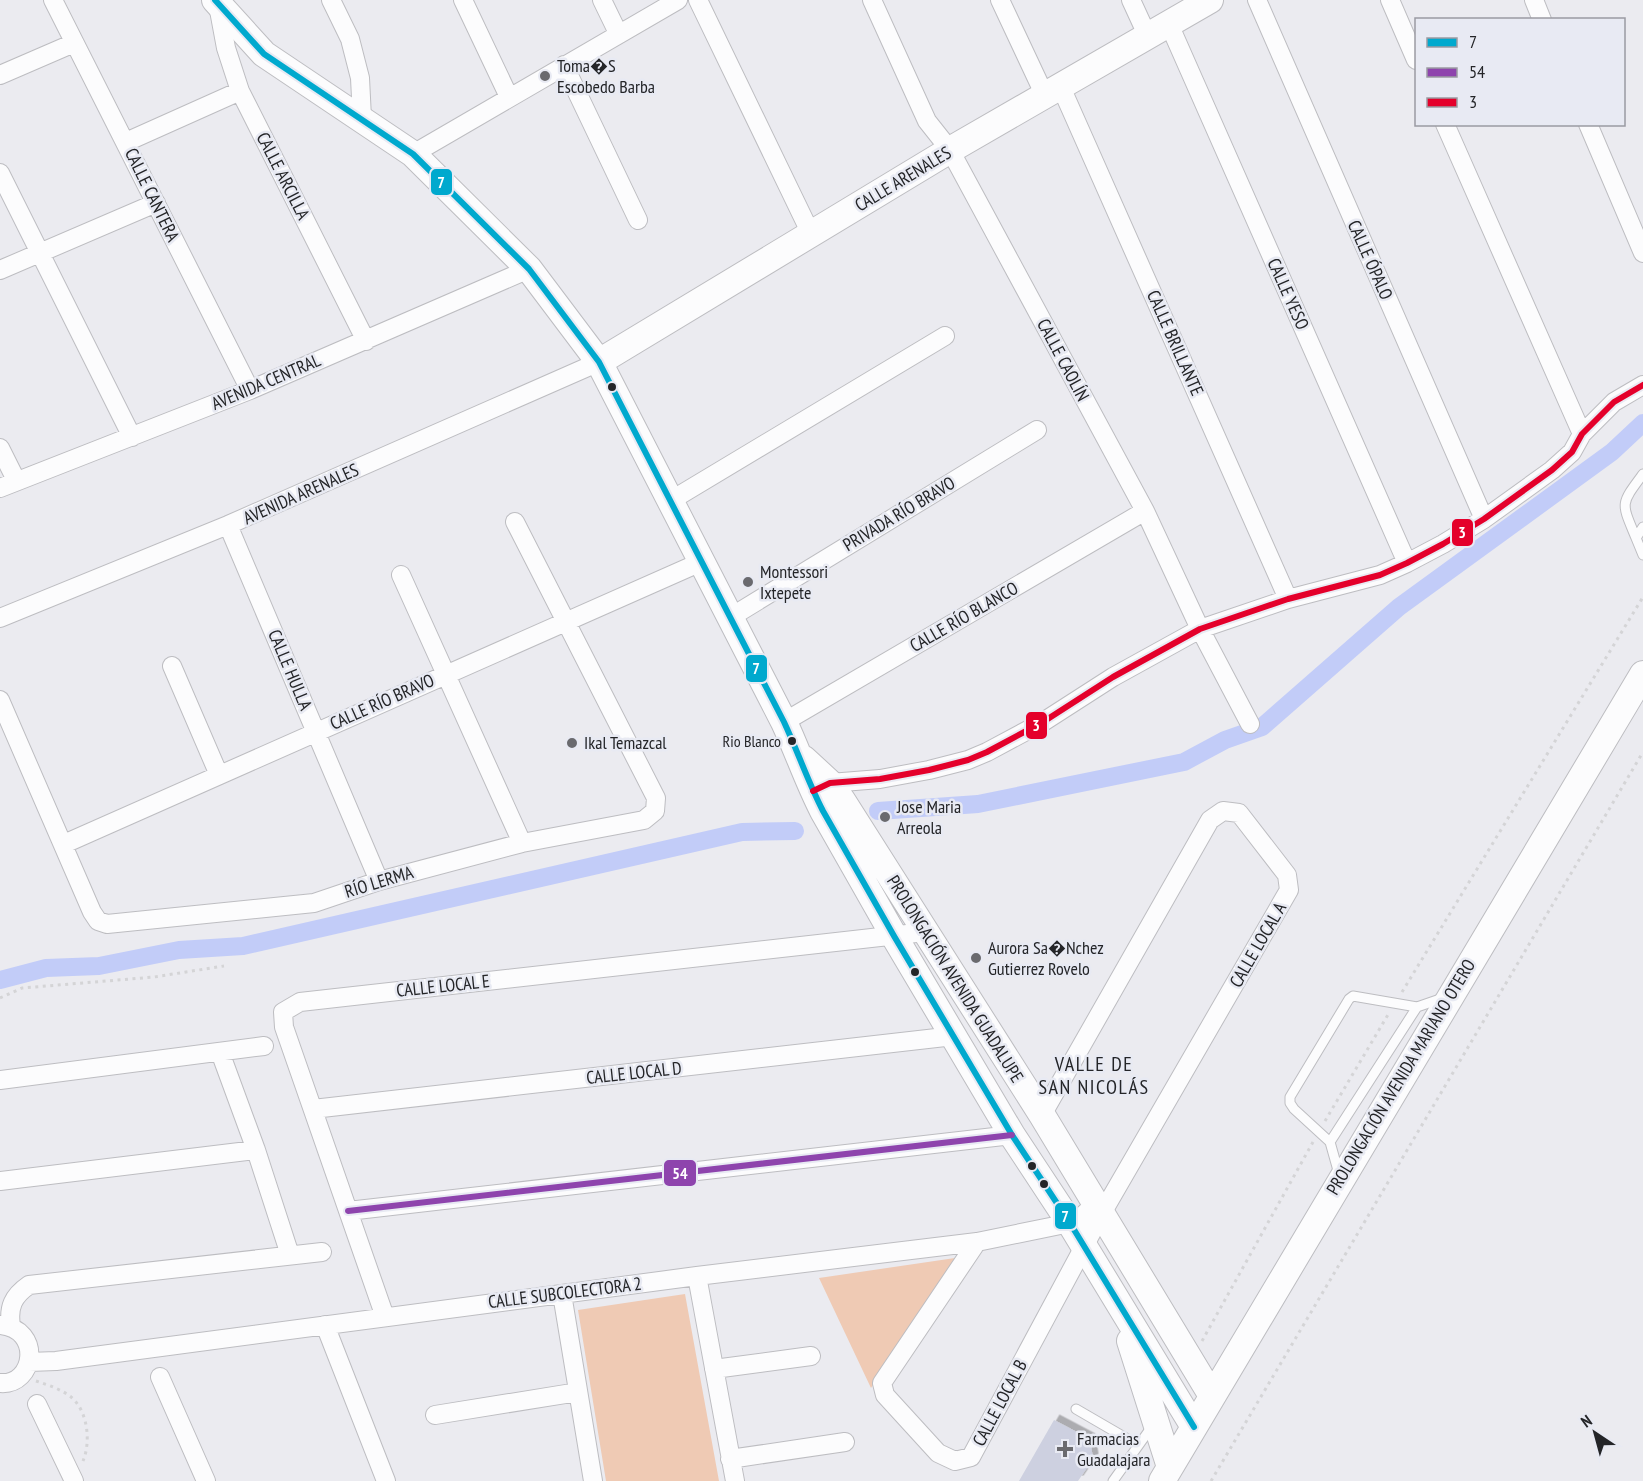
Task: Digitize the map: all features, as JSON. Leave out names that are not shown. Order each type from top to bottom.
[{"type":"main road","name":"CALLE ARENALES","points":[[599,362],[950,150],[1210,0]]},
{"type":"main road","name":"PROLONGACIÓN AVENIDA GUADALUPE","points":[[216,2],[264,54],[413,154],[529,269],[599,362],[800,755],[821,787],[894,936],[1012,1135],[1070,1223],[1194,1427]]},
{"type":"main road","name":"PROLONGACIÓN AVENIDA MARIANO OTERO","points":[[1166,1474],[1340,1179],[1640,683]]},
{"type":"main road","name":"PROLONGACIÓN AVENIDA GUADALUPE","points":[[821,787],[842,800],[1041,1115],[1188,1353],[1212,1396]]},
{"type":"main road","points":[[1118,1303],[1156,1422],[1166,1474]]},
{"type":"main road","points":[[1188,1353],[1209,1360],[1217,1360],[1226,1358],[1240,1349]]},
{"type":"street","name":"CALLE CANTERA","points":[[53,0],[250,390]]},
{"type":"street","points":[[332,0],[350,39],[360,78],[362,118]]},
{"type":"street","points":[[463,0],[509,97]]},
{"type":"street","points":[[602,0],[618,33]]},
{"type":"street","points":[[413,154],[678,0]]},
{"type":"street","points":[[698,0],[811,234]]},
{"type":"street","name":"CALLE CAOLÍN","points":[[872,0],[927,121],[950,150],[1145,511],[1200,629],[1250,724]]},
{"type":"street","name":"CALLE BRILLANTE","points":[[1000,0],[1053,91],[1288,599]]},
{"type":"street","name":"CALLE YESO","points":[[1131,0],[1158,30],[1407,563]]},
{"type":"street","name":"CALLE ÓPALO","points":[[1257,0],[1484,519]]},
{"type":"street","points":[[1390,0],[1415,58]]},
{"type":"street","points":[[1534,0],[1541,18]]},
{"type":"street","name":"CALLE ARCILLA","points":[[216,2],[226,48],[240,91],[366,340]]},
{"type":"street","points":[[0,75],[74,43]]},
{"type":"street","points":[[564,65],[638,220]]},
{"type":"street","points":[[126,142],[240,91]]},
{"type":"street","points":[[1446,126],[1582,434]]},
{"type":"street","points":[[1589,126],[1643,253]]},
{"type":"street","points":[[0,173],[132,437]]},
{"type":"street","points":[[0,270],[156,204]]},
{"type":"street","name":"AVENIDA CENTRAL","points":[[8,484],[250,390],[529,269]]},
{"type":"street","points":[[670,501],[945,336]]},
{"type":"street","name":"AVENIDA ARENALES","points":[[0,618],[228,525],[599,362]]},
{"type":"street","points":[[821,787],[929,770],[968,760],[1044,722],[1113,677],[1200,629],[1288,599],[1380,575],[1407,563],[1484,519],[1552,470],[1572,452],[1582,434],[1614,402],[1643,386]]},
{"type":"street","name":"PRIVADA RÍO BRAVO","points":[[731,617],[1037,430]]},
{"type":"street","points":[[0,448],[8,484]]},
{"type":"street","name":"CALLE RÍO BLANCO","points":[[784,722],[1145,511]]},
{"type":"street","points":[[515,522],[565,622]]},
{"type":"street","name":"CALLE HULLA","points":[[228,525],[379,881]]},
{"type":"street","name":"CALLE RÍO BRAVO","points":[[64,844],[701,562]]},
{"type":"street","points":[[401,575],[522,843]]},
{"type":"street","name":"RÍO LERMA","points":[[64,844],[92,912],[98,921],[107,924],[314,903],[379,881],[522,843],[644,820],[655,811],[656,798],[565,622]]},
{"type":"street","points":[[172,666],[219,775]]},
{"type":"street","points":[[0,700],[64,844]]},
{"type":"street","name":"CALLE LOCAL A","points":[[1041,1115],[1210,820],[1222,811],[1239,813],[1287,875],[1289,890],[1098,1210]]},
{"type":"street","name":"CALLE LOCAL E","points":[[385,1317],[284,1028],[283,1012],[300,1002],[925,932]]},
{"type":"street","name":"CALLE LOCAL D","points":[[313,1109],[954,1036]]},
{"type":"street","points":[[0,1080],[264,1046]]},
{"type":"street","points":[[220,1052],[256,1150],[290,1255]]},
{"type":"street","points":[[348,1211],[1012,1135]]},
{"type":"street","points":[[0,1181],[256,1150]]},
{"type":"street","name":"CALLE SUBCOLECTORA 2","points":[[0,1383],[6,1383],[25,1369],[56,1361],[697,1276],[977,1242],[1070,1223],[1098,1210]]},
{"type":"street","name":"CALLE LOCAL B","points":[[977,1242],[882,1383],[885,1395],[930,1445],[938,1453],[955,1461],[971,1457],[1084,1248],[1098,1210]]},
{"type":"street","points":[[25,1369],[30,1351],[27,1341],[21,1332],[5,1325],[9,1308],[16,1296],[29,1286],[322,1252]]},
{"type":"street","points":[[697,1276],[735,1481]]},
{"type":"street","points":[[562,1294],[593,1481]]},
{"type":"street","points":[[325,1325],[386,1481]]},
{"type":"street","points":[[714,1369],[811,1356]]},
{"type":"street","points":[[160,1377],[206,1481]]},
{"type":"street","points":[[435,1415],[578,1392]]},
{"type":"street","points":[[37,1404],[73,1479]]},
{"type":"street","points":[[730,1459],[845,1442]]},
{"type":"lane","points":[[1643,474],[1624,499],[1626,513],[1643,555]]},
{"type":"lane","points":[[1636,538],[1643,527]]},
{"type":"lane","points":[[1340,1179],[1330,1142],[1294,1109],[1290,1103],[1290,1096],[1349,999],[1359,996],[1417,1007],[1450,996]]},
{"type":"lane","points":[[1330,1142],[1417,1007]]},
{"type":"lane","points":[[1076,1409],[1138,1445]]},
{"type":"lane","points":[[1113,1481],[1156,1422]]},
{"type":"path","points":[[1188,1353],[1396,1003],[1643,597]]},
{"type":"path","points":[[1211,1481],[1643,752]]},
{"type":"path","points":[[0,998],[22,988],[154,977],[224,966]]},
{"type":"path","points":[[25,1369],[73,1398],[81,1409],[86,1429],[87,1452],[73,1479]]},
{"type":"shaded area","points":[[955,1258],[871,1388],[819,1278]]},
{"type":"shaded area","points":[[685,1294],[719,1481],[606,1481],[578,1310]]},
{"type":"building","name":"Farmacias Guadalajara","points":[[1054,1420],[1090,1439],[1093,1459],[1078,1481],[1019,1481]]},
{"type":"waterway","points":[[878,811],[978,804],[1184,762],[1225,740],[1262,727],[1399,607],[1612,452],[1643,423]]},
{"type":"waterway","points":[[0,980],[46,968],[99,966],[179,950],[243,946],[742,832],[795,831]]},
{"type":"transit line","name":"7","points":[[215,0],[264,54],[413,154],[529,269],[599,362],[784,722],[823,811],[1012,1135],[1070,1223],[1194,1427]]},
{"type":"transit line","name":"3","points":[[813,791],[830,783],[880,779],[968,760],[1043,722],[1113,677],[1200,629],[1288,599],[1380,575],[1407,563],[1484,519],[1552,470],[1572,452],[1582,434],[1614,402],[1643,385]]},
{"type":"transit line","name":"54","points":[[348,1211],[1012,1135]]},
{"type":"place","name":"Toma�S Escobedo Barba","points":[[545,76]]},
{"type":"place","name":"Montessori Ixtepete","points":[[748,582]]},
{"type":"place","name":"Rio Blanco","points":[[792,741]]},
{"type":"place","name":"Ikal Temazcal","points":[[572,743]]},
{"type":"place","name":"Jose Maria Arreola","points":[[885,817]]},
{"type":"place","name":"Aurora Sa�Nchez Gutierrez Rovelo","points":[[976,958]]},
{"type":"place","name":"Farmacias Guadalajara","points":[[1065,1449]]},
{"type":"district","name":"VALLE DE SAN NICOLÁS","points":[[1094,1076]]}]
